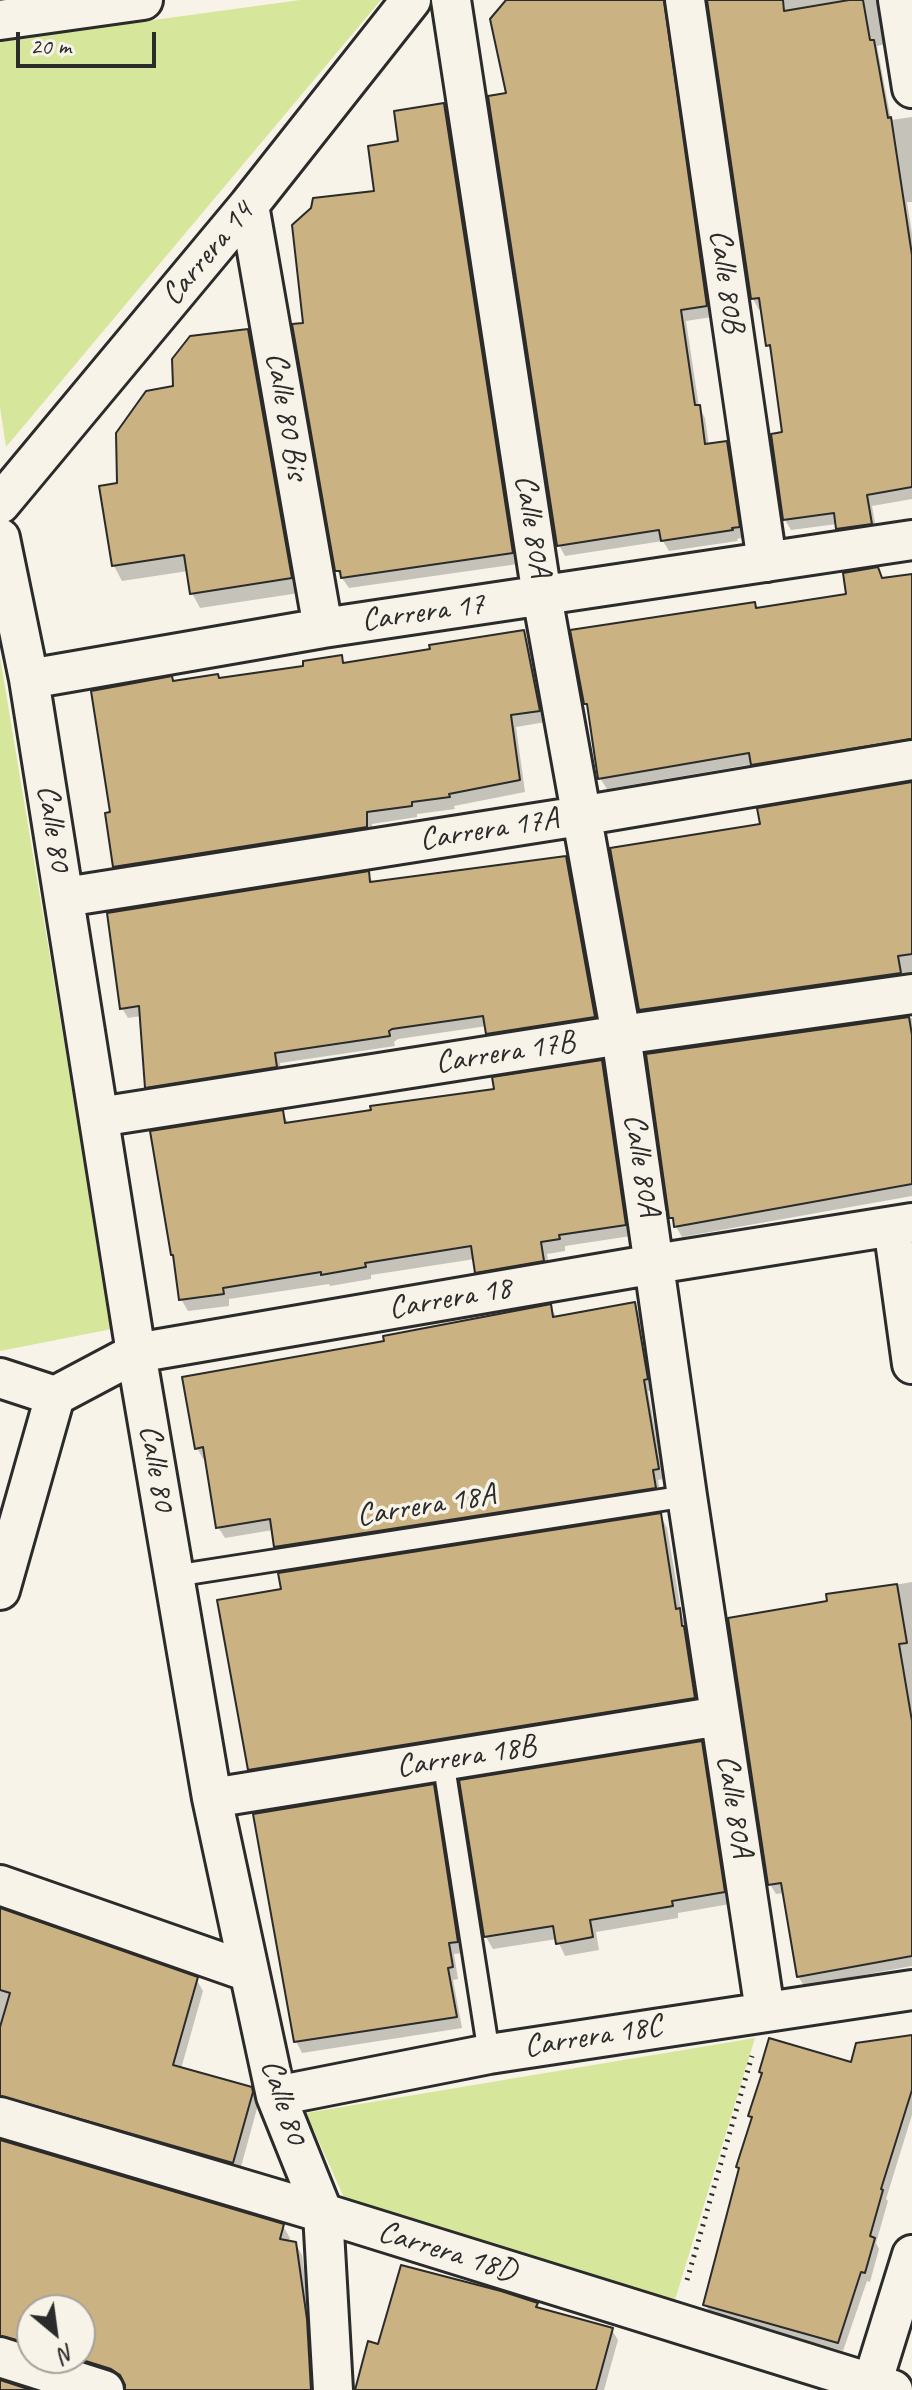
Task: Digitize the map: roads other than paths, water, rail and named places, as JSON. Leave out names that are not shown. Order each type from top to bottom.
[{"type":"street","points":[[0,20],[143,0]]},
{"type":"street","name":"Carrera 14","points":[[0,504],[249,205],[411,0]]},
{"type":"street","name":"Calle 80A","points":[[451,0],[542,596],[621,1035],[765,2011]]},
{"type":"street","name":"Calle 80B","points":[[685,0],[767,562]]},
{"type":"street","points":[[898,0],[912,88]]},
{"type":"street","name":"Calle 80 Bis","points":[[249,205],[323,628]]},
{"type":"street","name":"Calle 80","points":[[0,538],[29,679],[136,1353],[212,1798],[276,2096],[323,2213],[333,2390]]},
{"type":"street","name":"Carrera 17","points":[[29,679],[323,628],[912,540]]},
{"type":"street","name":"Carrera 17A","points":[[65,897],[912,760]]},
{"type":"street","name":"Carrera 17B","points":[[99,1117],[621,1035],[912,994]]},
{"type":"street","points":[[902,1225],[912,1364]]},
{"type":"street","name":"Carrera 18","points":[[55,1396],[136,1353],[902,1225]]},
{"type":"street","points":[[0,1378],[55,1396],[0,1590]]},
{"type":"street","name":"Carrera 18B","points":[[212,1798],[720,1716]]},
{"type":"street","points":[[0,1885],[249,1972]]},
{"type":"street","name":"Carrera 18C","points":[[276,2096],[489,2054],[912,1990]]},
{"type":"street","name":"Carrera 18D","points":[[0,2117],[323,2213],[878,2388]]},
{"type":"street","points":[[878,2388],[912,2255]]},
{"type":"street","points":[[0,2357],[104,2390]]},
{"type":"lane","name":"Carrera 18A","points":[[174,1576],[687,1496]]},
{"type":"lane","points":[[443,1760],[489,2054]]}]
